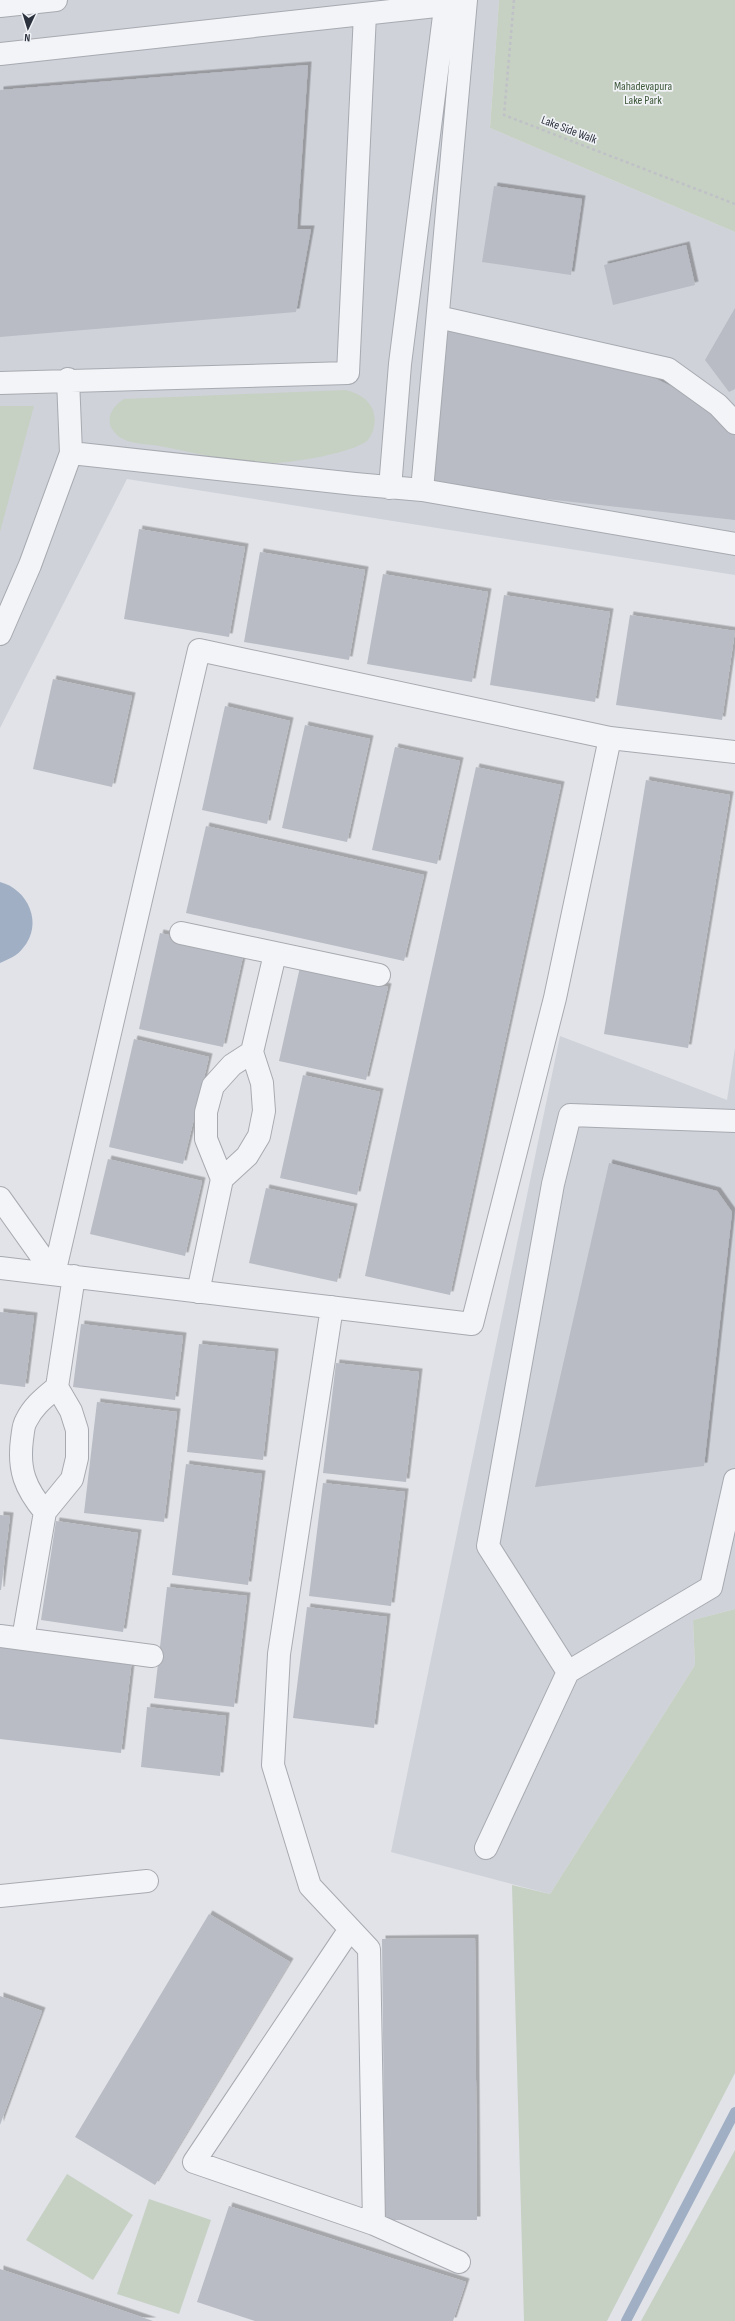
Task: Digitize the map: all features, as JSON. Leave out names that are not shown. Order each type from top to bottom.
[{"type":"street","points":[[0,6],[56,0]]},
{"type":"street","points":[[0,54],[365,14],[452,2]]},
{"type":"street","points":[[422,490],[438,318],[452,2]]},
{"type":"street","points":[[390,488],[400,364],[452,2]]},
{"type":"street","points":[[0,382],[68,379],[348,373],[365,14]]},
{"type":"street","points":[[438,318],[668,369],[718,405],[735,423]]},
{"type":"street","points":[[0,634],[30,565],[71,453],[68,379]]},
{"type":"street","points":[[71,453],[390,488],[422,490],[735,544]]},
{"type":"street","points":[[23,1639],[45,1512],[72,1479],[77,1458],[78,1430],[71,1411],[57,1387],[64,1275],[200,650],[610,738],[735,752]]},
{"type":"street","points":[[0,1268],[472,1324],[555,998],[610,738]]},
{"type":"street","points":[[181,933],[379,975]]},
{"type":"street","points":[[222,1179],[247,1156],[259,1136],[264,1110],[262,1090],[252,1052],[275,954]]},
{"type":"street","points":[[198,1292],[222,1179],[206,1139],[206,1112],[213,1086],[232,1065],[252,1052]]},
{"type":"street","points":[[568,1672],[488,1546],[553,1184],[570,1115],[735,1121]]},
{"type":"street","points":[[0,1198],[64,1275]]},
{"type":"street","points":[[332,1307],[279,1654],[273,1765],[310,1886],[369,1949],[374,2224]]},
{"type":"street","points":[[45,1512],[31,1496],[22,1474],[22,1444],[25,1421],[38,1403],[57,1387]]},
{"type":"street","points":[[486,1848],[568,1672],[711,1587],[735,1480]]},
{"type":"street","points":[[0,1636],[152,1656]]},
{"type":"street","points":[[0,1896],[147,1881]]},
{"type":"street","points":[[350,1929],[194,2162],[374,2224],[458,2262]]},
{"type":"path","name":"Lake Side Walk","points":[[514,0],[504,115],[735,204]]},
{"type":"shaded area","points":[[0,0],[499,0],[490,128],[735,232],[735,575],[127,479],[0,728]]},
{"type":"shaded area","points":[[560,1036],[727,1100],[735,1048],[735,1609],[693,1620],[695,1665],[550,1894],[391,1852]]},
{"type":"green space","name":"Mahadevapura Lake Park","points":[[499,0],[735,0],[735,232],[490,128]]},
{"type":"green space","points":[[345,390],[364,398],[372,407],[375,420],[374,429],[367,441],[337,453],[297,461],[276,463],[247,462],[136,443],[127,441],[120,437],[115,433],[110,425],[110,416],[114,408],[124,399]]},
{"type":"green space","points":[[0,406],[34,406],[0,532]]},
{"type":"green space","points":[[735,1609],[735,2073],[607,2321],[524,2321],[512,1885],[550,1894],[695,1665],[693,1620]]},
{"type":"green space","points":[[735,2150],[735,2321],[641,2321]]},
{"type":"green space","points":[[67,2174],[133,2215],[93,2280],[26,2240]]},
{"type":"green space","points":[[149,2199],[211,2220],[179,2314],[117,2294]]},
{"type":"water","points":[[0,882],[10,886],[25,900],[30,909],[32,929],[29,939],[21,951],[10,959],[0,963]]},
{"type":"building","points":[[308,65],[297,229],[311,229],[296,312],[0,337],[0,90]]},
{"type":"building","points":[[494,186],[582,199],[571,275],[482,262]]},
{"type":"building","points":[[686,245],[695,285],[613,305],[604,265]]},
{"type":"building","points":[[735,308],[735,389],[729,392],[705,360]]},
{"type":"building","points":[[439,328],[626,364],[705,403],[735,433],[735,520],[428,486]]},
{"type":"building","points":[[139,529],[245,547],[229,637],[124,619]]},
{"type":"building","points":[[260,552],[365,570],[349,660],[244,642]]},
{"type":"building","points":[[383,574],[488,592],[472,682],[367,664]]},
{"type":"building","points":[[504,595],[610,612],[595,702],[490,685]]},
{"type":"building","points":[[630,615],[735,631],[722,720],[616,705]]},
{"type":"building","points":[[53,679],[132,696],[112,787],[33,769]]},
{"type":"building","points":[[225,706],[290,721],[267,824],[202,810]]},
{"type":"building","points":[[305,725],[370,739],[347,842],[282,828]]},
{"type":"building","points":[[395,747],[460,761],[437,864],[372,850]]},
{"type":"building","points":[[476,767],[561,785],[450,1295],[365,1276]]},
{"type":"building","points":[[646,780],[730,795],[688,1048],[604,1034]]},
{"type":"building","points":[[206,826],[424,875],[404,961],[186,913]]},
{"type":"building","points":[[160,933],[244,952],[223,1047],[139,1029]]},
{"type":"building","points":[[300,967],[388,987],[366,1080],[279,1061]]},
{"type":"building","points":[[134,1039],[209,1057],[183,1164],[109,1147]]},
{"type":"building","points":[[303,1075],[380,1092],[357,1195],[280,1178]]},
{"type":"building","points":[[108,1159],[202,1181],[185,1256],[90,1234]]},
{"type":"building","points":[[609,1163],[717,1191],[732,1212],[704,1466],[535,1487]]},
{"type":"building","points":[[266,1188],[354,1207],[337,1282],[249,1263]]},
{"type":"building","points":[[0,1312],[34,1316],[25,1387],[0,1384]]},
{"type":"building","points":[[81,1324],[183,1336],[175,1400],[73,1387]]},
{"type":"building","points":[[199,1344],[275,1352],[263,1460],[187,1452]]},
{"type":"building","points":[[336,1363],[419,1372],[406,1482],[323,1473]]},
{"type":"building","points":[[97,1402],[177,1412],[164,1522],[84,1513]]},
{"type":"building","points":[[186,1464],[262,1474],[248,1585],[172,1575]]},
{"type":"building","points":[[323,1483],[405,1492],[391,1606],[309,1596]]},
{"type":"building","points":[[0,1515],[10,1516],[1,1590],[0,1590]]},
{"type":"building","points":[[56,1521],[138,1533],[123,1632],[41,1620]]},
{"type":"building","points":[[167,1587],[247,1596],[234,1707],[154,1698]]},
{"type":"building","points":[[307,1607],[387,1617],[374,1728],[293,1718]]},
{"type":"building","points":[[0,1643],[132,1659],[121,1753],[0,1739]]},
{"type":"building","points":[[147,1707],[226,1716],[220,1776],[141,1767]]},
{"type":"building","points":[[209,1914],[290,1962],[155,2185],[75,2137]]},
{"type":"building","points":[[475,1938],[477,2220],[385,2220],[382,1939]]},
{"type":"building","points":[[0,1996],[42,2011],[0,2125]]},
{"type":"building","points":[[229,2206],[466,2282],[453,2321],[255,2321],[197,2302]]},
{"type":"building","points":[[0,2269],[153,2321],[0,2321]]},
{"type":"waterway","points":[[626,2321],[735,2112]]}]
